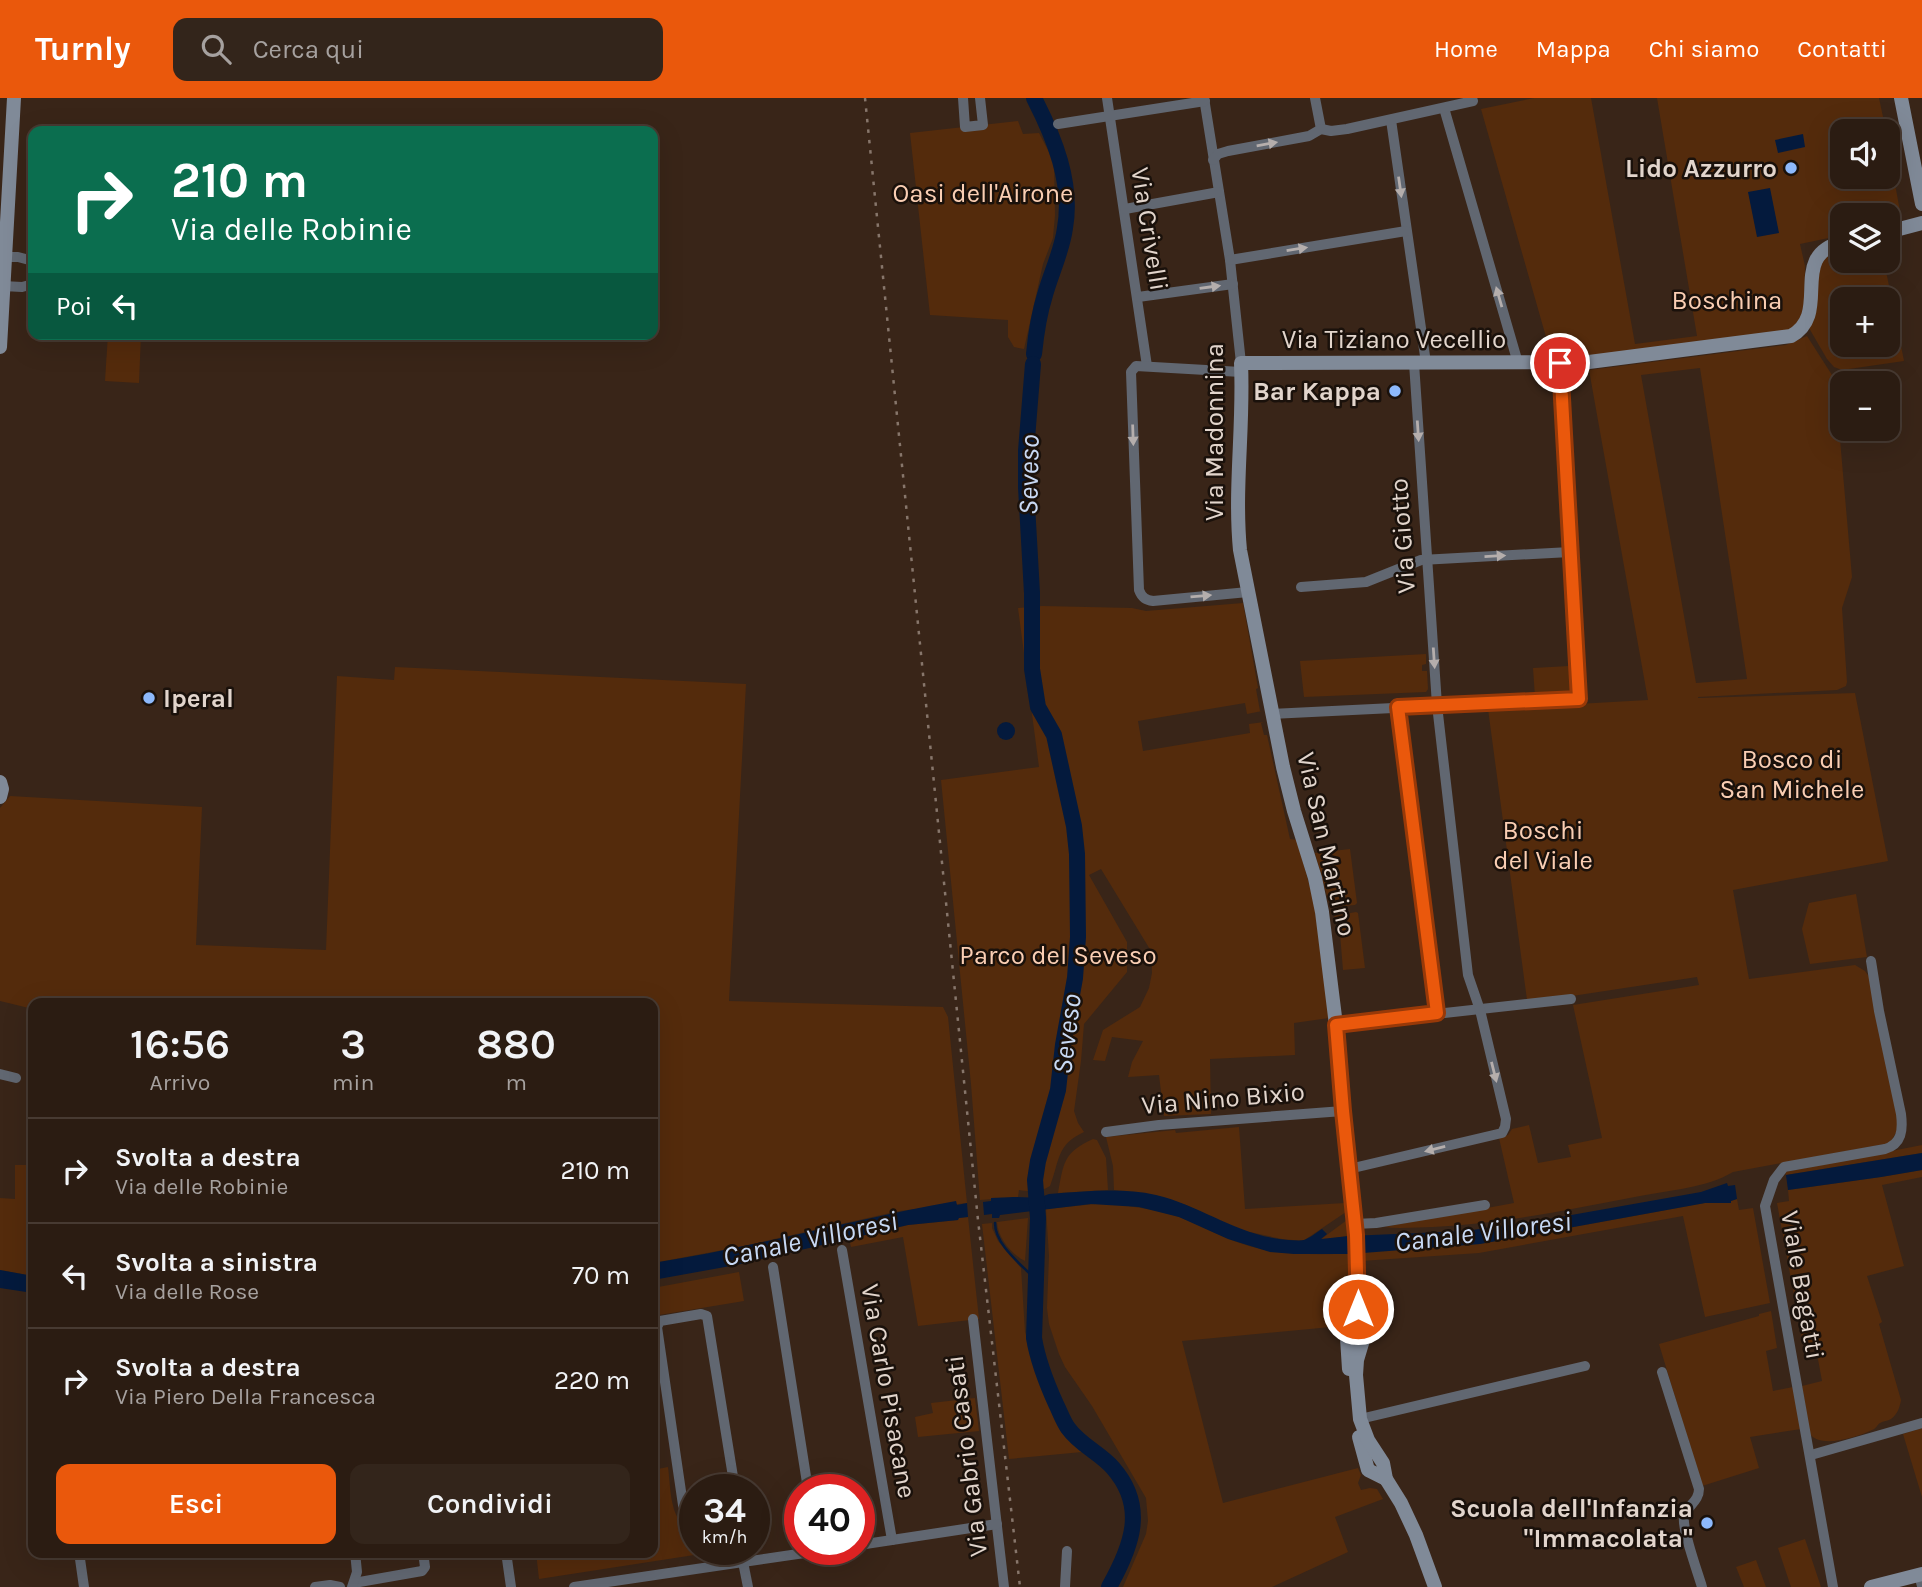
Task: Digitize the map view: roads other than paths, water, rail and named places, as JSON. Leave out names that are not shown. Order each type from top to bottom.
[{"type":"street","points":[[0,346],[13,98]]},
{"type":"street","points":[[962,98],[965,127],[983,125],[980,98]]},
{"type":"street","name":"Via Crivelli","points":[[1107,98],[1147,366]]},
{"type":"street","points":[[1315,98],[1321,129]]},
{"type":"street","points":[[1901,98],[1922,204]]},
{"type":"street","points":[[1215,154],[1309,136],[1321,129],[1347,129],[1391,120],[1472,99]]},
{"type":"street","points":[[1058,124],[1205,100]]},
{"type":"street","name":"Via Madonnina","points":[[1205,100],[1230,260],[1241,368],[1237,521],[1240,550],[1271,714]]},
{"type":"street","points":[[1444,108],[1518,363]]},
{"type":"street","name":"Via Giotto","points":[[1349,1169],[1502,1133],[1506,1119],[1480,1010],[1468,975],[1437,705],[1427,560],[1420,363],[1391,120]]},
{"type":"street","points":[[1125,209],[1219,192]]},
{"type":"street","points":[[1900,229],[1922,223]]},
{"type":"street","points":[[1230,260],[1406,232]]},
{"type":"street","name":"Via Tiziano Vecellio","points":[[1241,368],[1589,362],[1791,336],[1804,327],[1809,317],[1812,274],[1816,260],[1830,245]]},
{"type":"street","points":[[5,257],[28,260]]},
{"type":"street","points":[[1138,297],[1233,284]]},
{"type":"street","points":[[3,286],[28,285]]},
{"type":"street","points":[[1271,714],[1579,699],[1560,363]]},
{"type":"street","points":[[1241,368],[1147,366],[1133,368],[1131,372],[1139,590],[1145,599],[1153,601],[1248,592]]},
{"type":"street","points":[[1301,587],[1366,582],[1415,562],[1427,560],[1570,552]]},
{"type":"street","points":[[1398,707],[1437,1013]]},
{"type":"street","name":"Via San Martino","points":[[1271,714],[1294,811],[1319,895],[1336,1025],[1356,1230],[1358,1321],[1363,1337],[1356,1375],[1360,1419],[1368,1440],[1383,1463],[1386,1479],[1410,1523],[1435,1587]]},
{"type":"street","points":[[0,782],[0,797]]},
{"type":"street","name":"Viale Bagatti","points":[[1833,1587],[1765,1206],[1774,1180],[1784,1167],[1885,1149],[1896,1144],[1900,1138],[1901,1114],[1871,961]]},
{"type":"street","points":[[1336,1025],[1571,999]]},
{"type":"street","points":[[0,1074],[16,1078]]},
{"type":"street","name":"Via Nino Bixio","points":[[1106,1132],[1159,1125],[1343,1111]]},
{"type":"street","points":[[1356,1230],[1485,1205]]},
{"type":"street","name":"Via Carlo Pisacane","points":[[842,1250],[892,1540]]},
{"type":"street","points":[[773,1267],[806,1474]]},
{"type":"street","points":[[658,1326],[662,1321],[705,1315],[708,1318],[733,1474]]},
{"type":"street","name":"Via Gabrio Casati","points":[[973,1320],[1004,1587]]},
{"type":"street","name":"Via San Martino","points":[[1358,1321],[1349,1332],[1347,1340],[1352,1416],[1368,1469],[1386,1479]]},
{"type":"street","points":[[658,1334],[679,1478]]},
{"type":"street","points":[[1360,1419],[1585,1366]]},
{"type":"street","points":[[1662,1372],[1699,1489],[1698,1499],[1686,1511],[1684,1523],[1702,1587]]},
{"type":"street","points":[[1811,1455],[1922,1423]]},
{"type":"street","points":[[875,1543],[997,1524]]},
{"type":"street","points":[[1065,1587],[1067,1551]]},
{"type":"street","points":[[80,1558],[84,1587]]},
{"type":"street","points":[[356,1558],[357,1572],[353,1585],[422,1571],[425,1567],[424,1558]]},
{"type":"street","points":[[507,1558],[511,1587]]},
{"type":"street","points":[[574,1587],[644,1582],[726,1565]]},
{"type":"street","points":[[745,1565],[748,1587]]},
{"type":"street","points":[[1871,1587],[1921,1578]]},
{"type":"street","points":[[315,1587],[340,1587]]},
{"type":"water","points":[[1803,134],[1805,147],[1778,153],[1775,140]]},
{"type":"water","points":[[1770,188],[1779,233],[1757,237],[1748,192]]},
{"type":"water","points":[[1002,722],[1010,722],[1015,731],[1013,738],[1002,740],[997,735],[997,727]]},
{"type":"water","points":[[1922,1153],[1922,1170],[1788,1190],[1786,1175]]},
{"type":"water","points":[[1727,1183],[1728,1186],[1735,1185],[1737,1199],[1731,1203],[1705,1203],[1480,1244],[1350,1254],[1270,1252],[1228,1239],[1179,1217],[1139,1207],[1091,1204],[992,1218],[992,1214],[984,1215],[983,1202],[991,1201],[991,1198],[1036,1197],[1089,1191],[1143,1193],[1173,1200],[1252,1233],[1288,1240],[1304,1240],[1322,1229],[1327,1234],[1321,1239],[1465,1231],[1532,1222],[1701,1192]]},
{"type":"water","name":"Canale Villoresi","points":[[956,1201],[957,1205],[967,1203],[968,1217],[908,1225],[736,1265],[658,1279],[658,1262]]},
{"type":"water","points":[[0,1270],[28,1275],[28,1292],[0,1288]]},
{"type":"waterway","name":"Seveso","points":[[1034,98],[1060,161],[1067,211],[1061,245],[1041,309],[1034,354]]},
{"type":"waterway","name":"Seveso","points":[[1033,364],[1026,451],[1032,669],[1038,707],[1054,735],[1074,826],[1078,937],[1075,978],[1058,1090],[1035,1180],[1038,1218],[1034,1338],[1046,1380],[1066,1425],[1078,1439],[1113,1468],[1130,1497],[1133,1512],[1129,1542],[1109,1587]]},
{"type":"waterway","points":[[995,1223],[999,1239],[1035,1279]]},
{"type":"railway","points":[[865,98],[978,1220],[1020,1587]]},
{"type":"place","name":"Lido Azzurro","points":[[1791,168]]},
{"type":"place","name":"Bar Kappa","points":[[1395,391]]},
{"type":"place","name":"Iperal","points":[[149,698]]},
{"type":"place","name":"Scuola dell'Infanzia \"Immacolata\"","points":[[1707,1523]]},
{"type":"park label","name":"Oasi dell'Airone","points":[[983,193]]},
{"type":"park label","name":"Boschina","points":[[1727,300]]},
{"type":"park label","name":"Bosco di San Michele","points":[[1792,774]]},
{"type":"park label","name":"Boschi del Viale","points":[[1543,845]]},
{"type":"park label","name":"Parco del Seveso","points":[[1058,955]]}]
